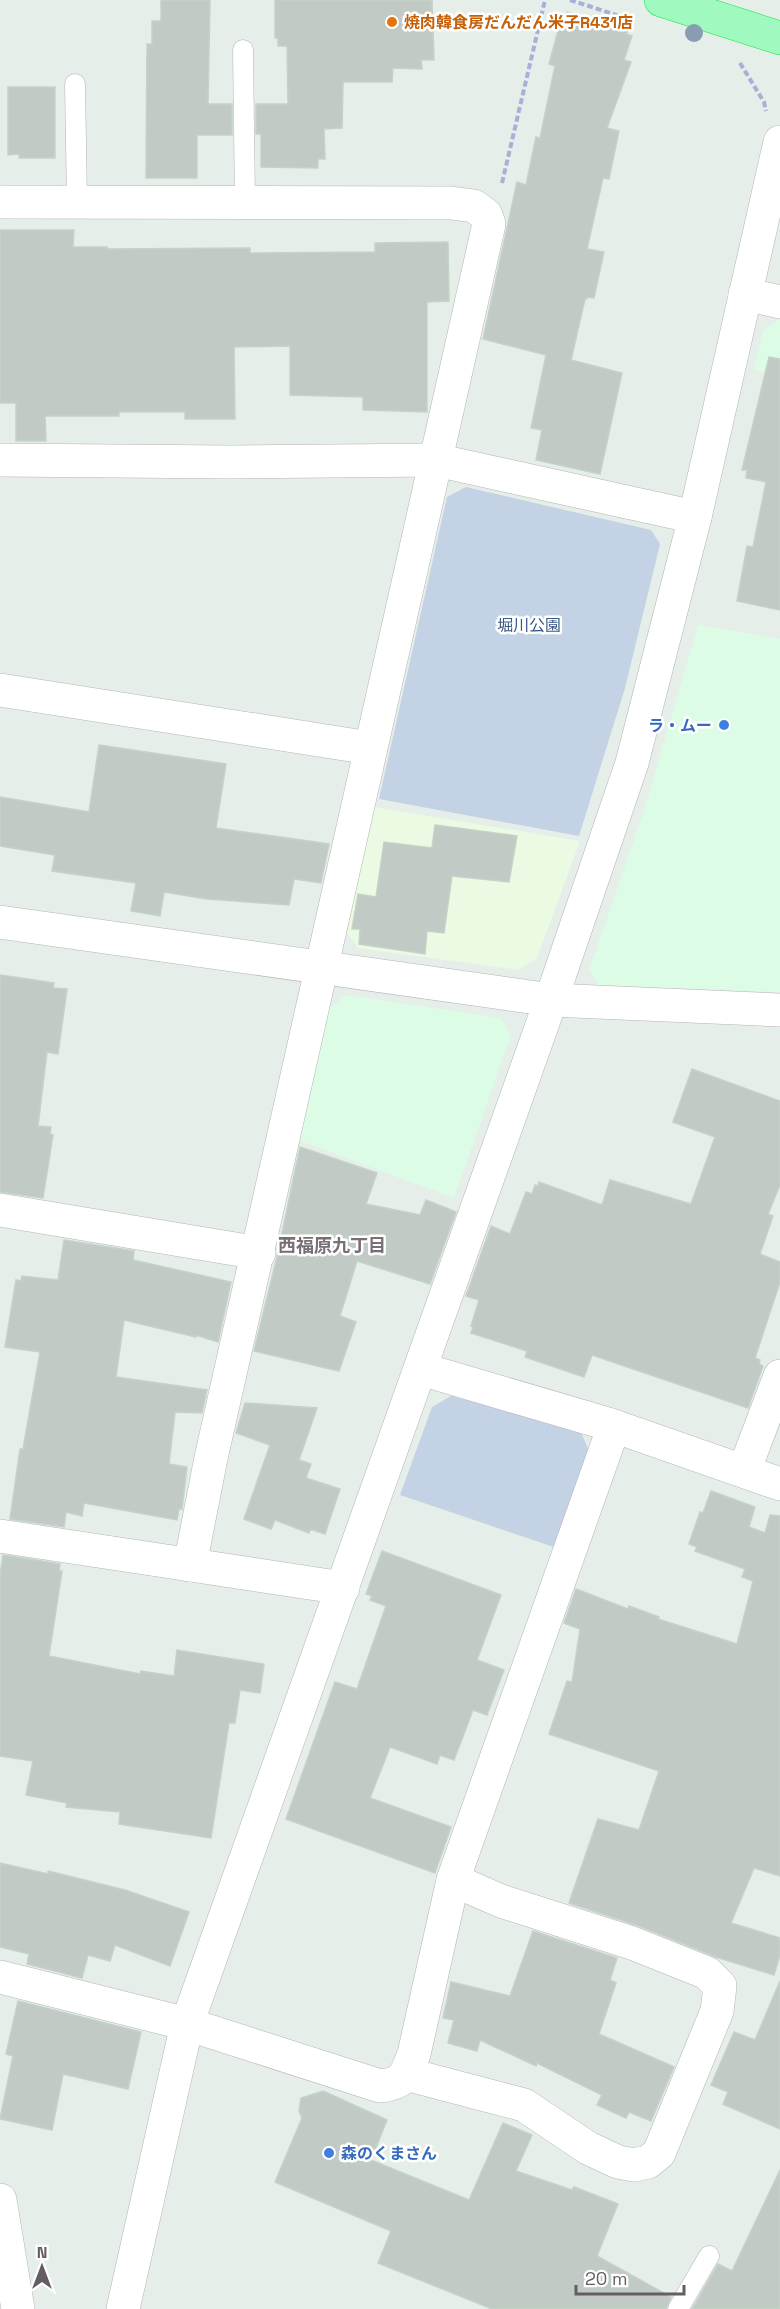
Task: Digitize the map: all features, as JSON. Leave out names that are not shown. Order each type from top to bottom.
[{"type":"highway","points":[[649,11],[780,38]]},
{"type":"street","points":[[123,2309],[187,2024],[421,1369],[633,763],[695,517],[746,294],[774,129]]},
{"type":"street","points":[[0,202],[451,203],[474,206],[486,214],[489,224],[211,1458],[190,1565]]},
{"type":"street","points":[[746,294],[780,302]]},
{"type":"street","points":[[0,460],[229,462],[436,460],[695,517]]},
{"type":"street","points":[[0,690],[370,748]]},
{"type":"street","points":[[0,922],[551,1000],[780,1010]]},
{"type":"street","points":[[0,1210],[258,1253]]},
{"type":"street","points":[[421,1369],[614,1426],[780,1484]]},
{"type":"street","points":[[744,1472],[780,1376]]},
{"type":"street","points":[[0,1977],[187,2024],[380,2086],[396,2084],[406,2074],[414,2054],[453,1880],[614,1426]]},
{"type":"street","points":[[0,1536],[343,1588]]},
{"type":"street","points":[[406,2074],[524,2105],[588,2148],[618,2162],[634,2165],[648,2162],[659,2153],[717,2011],[720,1986],[707,1973],[633,1943],[501,1901],[453,1880]]},
{"type":"street","points":[[0,2200],[18,2309]]},
{"type":"lane","points":[[243,50],[245,203]]},
{"type":"lane","points":[[75,84],[77,202]]},
{"type":"lane","points":[[678,2309],[710,2256]]},
{"type":"path","points":[[487,219],[500,195],[545,0]]},
{"type":"path","points":[[570,0],[649,11]]},
{"type":"path","points":[[734,56],[764,102],[774,129]]},
{"type":"shaded area","points":[[780,319],[780,376],[754,370],[763,331]]},
{"type":"shaded area","name":"ラ・ムー","points":[[698,625],[780,639],[780,992],[598,985],[589,970],[644,811]]},
{"type":"shaded area","points":[[374,807],[580,841],[537,958],[519,970],[358,948],[347,933]]},
{"type":"shaded area","points":[[346,995],[501,1018],[511,1035],[454,1198],[298,1140],[328,1009]]},
{"type":"green space","name":"堀川公園","points":[[466,487],[651,530],[660,544],[625,688],[579,836],[379,799],[447,497]]},
{"type":"green space","points":[[451,1396],[580,1430],[589,1451],[554,1547],[400,1495],[432,1407]]},
{"type":"building","points":[[161,0],[210,0],[208,104],[232,104],[232,135],[197,135],[197,178],[146,178],[147,44],[152,44],[152,21],[161,21]]},
{"type":"building","points":[[275,0],[432,0],[434,60],[421,60],[422,69],[393,68],[392,82],[343,82],[342,128],[324,129],[325,159],[318,159],[318,168],[261,167],[261,134],[256,134],[256,104],[288,104],[287,46],[278,46],[278,38],[275,38]]},
{"type":"building","points":[[567,12],[628,31],[626,34],[632,36],[624,60],[631,62],[607,128],[619,131],[609,179],[603,178],[587,249],[604,252],[594,298],[585,299],[571,360],[622,373],[600,474],[536,460],[542,430],[531,428],[546,355],[483,339],[517,182],[526,185],[536,137],[540,138],[555,66],[549,64],[562,16],[566,17]]},
{"type":"building","points":[[8,87],[55,87],[55,158],[19,158],[19,154],[8,155]]},
{"type":"building","points":[[0,230],[74,230],[73,247],[107,247],[107,249],[250,248],[250,253],[375,252],[375,243],[448,242],[449,301],[427,302],[427,412],[363,410],[363,397],[290,395],[290,346],[234,347],[235,419],[185,419],[185,412],[119,412],[119,416],[45,416],[46,441],[16,441],[16,403],[0,403]]},
{"type":"building","points":[[769,357],[780,359],[780,610],[737,601],[747,546],[753,547],[766,482],[746,478],[747,470],[742,470]]},
{"type":"building","points":[[99,745],[226,764],[216,828],[329,844],[321,883],[294,879],[289,905],[207,899],[164,892],[160,916],[131,911],[136,883],[52,871],[55,855],[0,846],[0,797],[89,812]]},
{"type":"building","points":[[435,825],[517,836],[509,882],[452,876],[444,933],[427,931],[425,954],[359,944],[360,929],[352,929],[358,894],[376,897],[384,842],[432,848]]},
{"type":"building","points":[[0,975],[54,983],[53,988],[67,989],[58,1054],[47,1052],[38,1126],[51,1127],[50,1134],[53,1135],[43,1198],[0,1192]]},
{"type":"building","points":[[692,1069],[780,1101],[780,1185],[768,1214],[773,1216],[760,1254],[780,1262],[780,1282],[755,1358],[760,1360],[759,1364],[763,1366],[748,1408],[592,1355],[584,1377],[525,1357],[527,1351],[471,1333],[479,1300],[466,1296],[491,1226],[510,1234],[526,1192],[532,1194],[535,1185],[538,1186],[539,1182],[602,1205],[610,1180],[691,1204],[715,1137],[673,1122]]},
{"type":"building","points":[[300,1147],[377,1173],[366,1204],[420,1215],[426,1200],[456,1212],[430,1284],[357,1261],[340,1316],[356,1322],[339,1371],[254,1351]]},
{"type":"building","points":[[64,1240],[134,1251],[133,1260],[231,1282],[218,1342],[196,1335],[196,1337],[124,1320],[116,1377],[207,1390],[202,1413],[175,1412],[169,1464],[187,1467],[182,1509],[179,1509],[177,1520],[84,1503],[82,1516],[66,1512],[64,1527],[10,1519],[20,1449],[23,1449],[40,1352],[5,1347],[16,1280],[21,1281],[22,1276],[58,1280]]},
{"type":"building","points":[[245,1403],[317,1408],[299,1460],[311,1464],[306,1478],[340,1489],[325,1534],[310,1529],[309,1533],[275,1520],[271,1529],[244,1519],[270,1445],[236,1433]]},
{"type":"building","points":[[711,1491],[755,1507],[749,1527],[765,1533],[770,1515],[780,1516],[780,1876],[754,1868],[731,1923],[780,1938],[780,1955],[774,1975],[716,1957],[639,1926],[569,1903],[598,1819],[639,1830],[659,1771],[549,1734],[567,1681],[572,1682],[580,1629],[564,1623],[576,1589],[628,1609],[629,1606],[659,1617],[658,1619],[737,1644],[753,1581],[742,1577],[745,1569],[695,1551],[697,1547],[689,1544],[700,1512],[703,1513]]},
{"type":"building","points":[[382,1551],[501,1595],[477,1660],[504,1670],[487,1715],[473,1710],[454,1760],[440,1755],[437,1764],[390,1747],[370,1798],[451,1827],[435,1873],[286,1819],[335,1682],[357,1689],[386,1606],[370,1600],[372,1596],[366,1594]]},
{"type":"building","points":[[3,1555],[60,1564],[59,1571],[62,1571],[49,1656],[140,1674],[141,1671],[174,1676],[177,1650],[264,1664],[260,1693],[240,1690],[235,1723],[229,1723],[211,1838],[119,1824],[120,1812],[66,1807],[67,1803],[26,1795],[33,1761],[0,1756],[0,1575]]},
{"type":"building","points":[[0,1863],[48,1874],[48,1871],[125,1890],[189,1912],[170,1966],[115,1945],[110,1961],[88,1955],[82,1978],[27,1964],[29,1954],[0,1947]]},
{"type":"building","points":[[533,1931],[617,1958],[610,1980],[616,1983],[599,2034],[674,2067],[651,2121],[629,2112],[626,2118],[597,2105],[602,2095],[537,2063],[536,2066],[480,2040],[477,2051],[448,2043],[454,2020],[443,2018],[451,1982],[510,1996]]},
{"type":"building","points":[[780,1981],[780,2129],[723,2104],[728,2092],[711,2085],[734,2032],[755,2040]]},
{"type":"building","points":[[18,2001],[141,2032],[128,2089],[63,2074],[52,2130],[0,2119],[13,2056],[6,2054]]},
{"type":"building","points":[[323,2091],[387,2120],[371,2160],[469,2200],[503,2123],[532,2135],[516,2171],[572,2190],[574,2187],[618,2204],[597,2256],[671,2297],[666,2309],[492,2309],[378,2263],[391,2231],[275,2182],[302,2118],[299,2111],[301,2098]]},
{"type":"building","points":[[780,2170],[780,2309],[692,2309],[718,2264],[732,2271]]},
{"type":"place","name":"焼肉韓食房だんだん米子R431店","points":[[392,22]]},
{"type":"place","name":"ラ・ムー","points":[[724,725]]},
{"type":"place","name":"森のくまさん","points":[[329,2153]]},
{"type":"district","name":"西福原九丁目","points":[[332,1246]]}]
